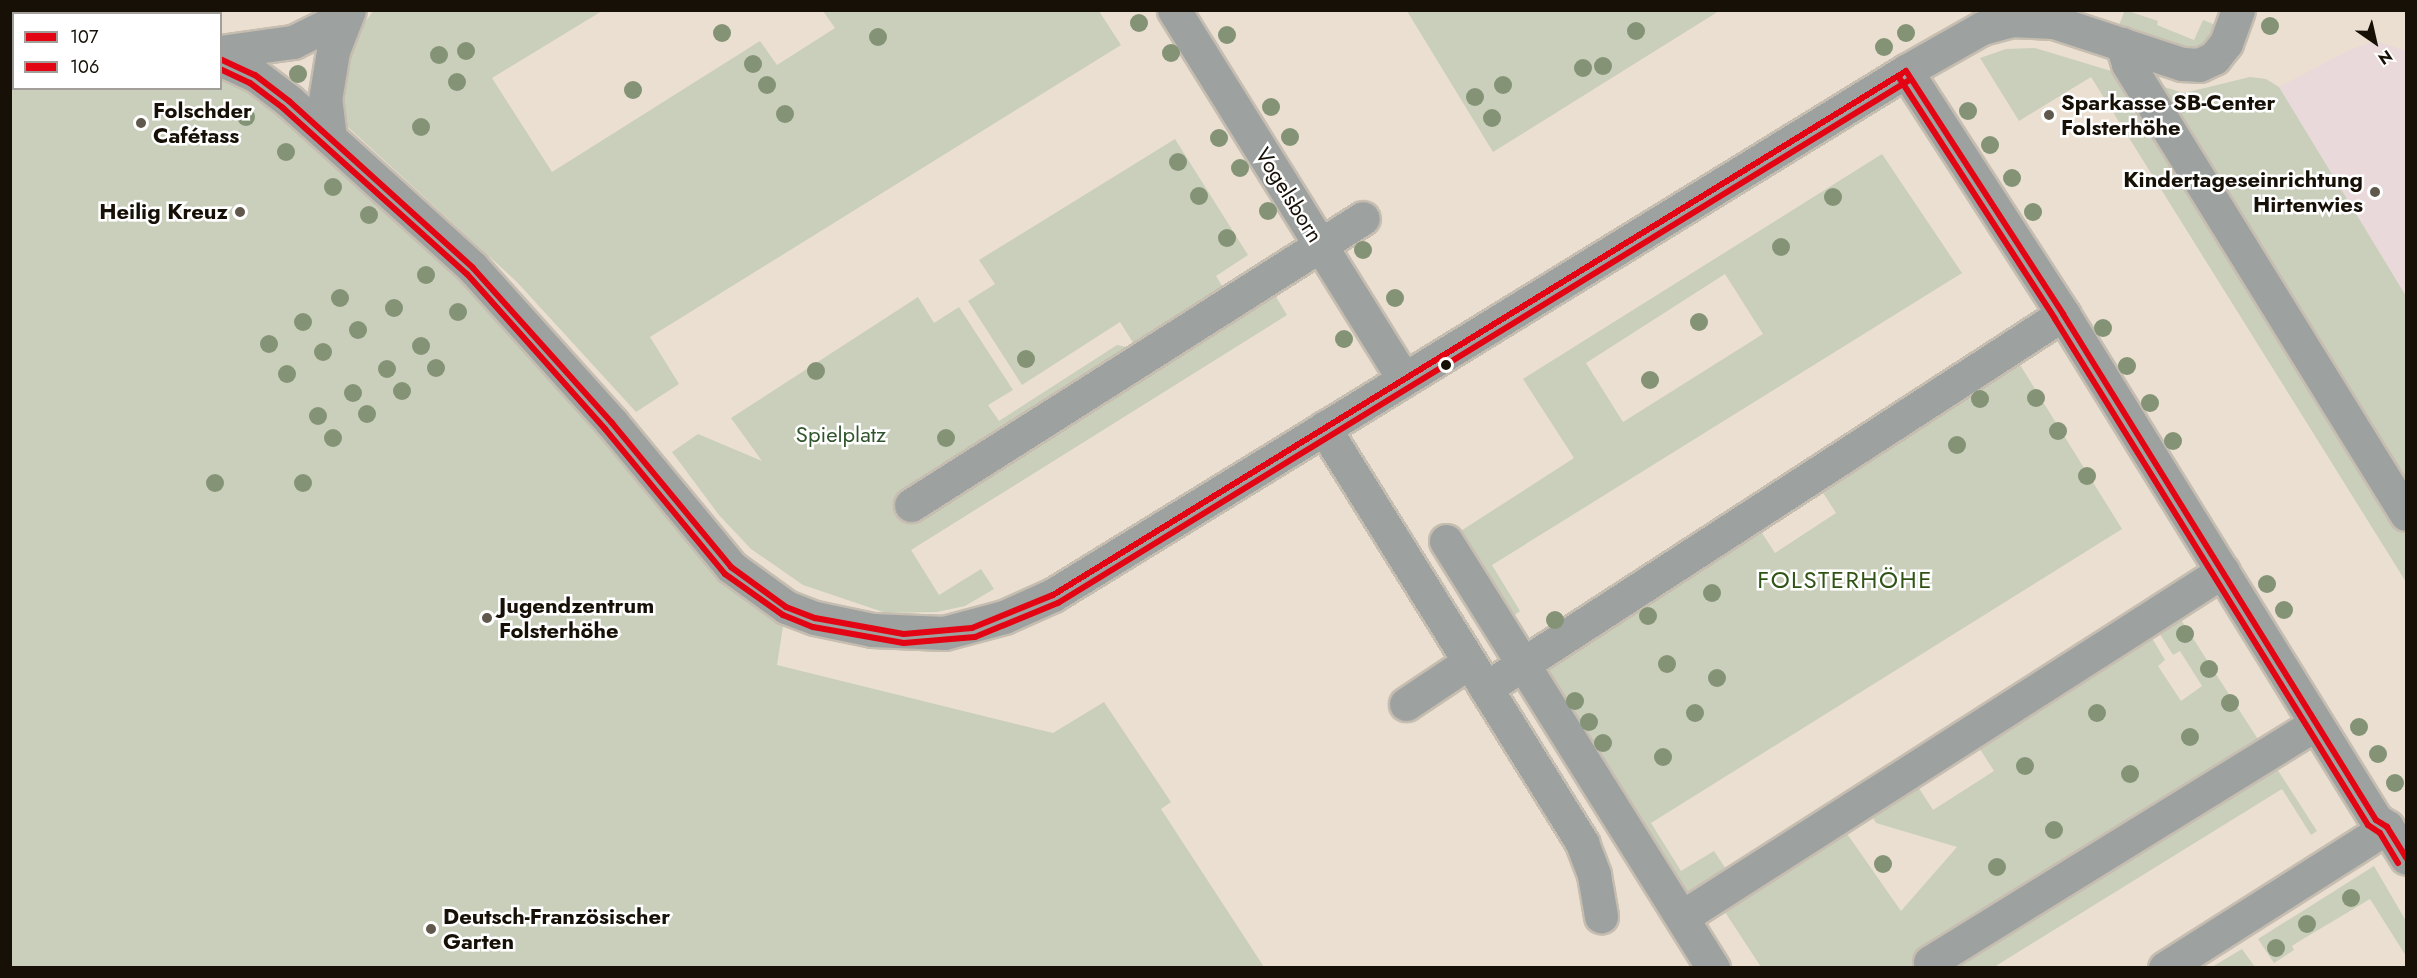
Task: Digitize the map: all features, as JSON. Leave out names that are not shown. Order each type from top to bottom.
[{"type":"street","name":"Vogelsborn","points":[[1174,10],[1404,379]]},
{"type":"street","points":[[222,60],[255,75],[330,138],[453,248],[501,298],[612,423],[731,567],[786,607],[815,618],[872,630],[914,634],[944,633],[1004,617],[1053,596],[1906,71],[1976,19],[2054,22],[2182,64],[2199,65],[2214,58],[2226,43],[2238,10]]},
{"type":"street","points":[[222,52],[293,42],[346,14]]},
{"type":"street","points":[[330,138],[325,100],[346,14]]},
{"type":"street","points":[[2122,44],[2128,63],[2406,514]]},
{"type":"street","points":[[1906,71],[2063,314],[2376,820],[2387,827],[2406,858]]},
{"type":"street","points":[[911,505],[1363,218]]},
{"type":"street","points":[[1406,704],[1477,675],[1525,664],[2063,314]]},
{"type":"street","points":[[1324,428],[1582,843],[1594,875],[1601,916]]},
{"type":"street","points":[[1446,541],[1713,968]]},
{"type":"street","points":[[1682,917],[2223,571]]},
{"type":"street","points":[[1930,962],[2316,724]]},
{"type":"street","points":[[2165,968],[2387,827]]},
{"type":"shaded area","name":"Kindertageseinrichtung Hirtenwies","points":[[2376,41],[2406,51],[2406,296],[2279,87],[2352,49]]},
{"type":"green space","points":[[2125,10],[2158,21],[2157,25],[2194,40],[2203,20],[2218,26],[2201,49],[2190,51],[2117,30]]},
{"type":"green space","points":[[373,11],[602,11],[492,78],[552,172],[760,41],[777,65],[835,28],[823,11],[1099,11],[1121,45],[650,337],[679,384],[636,412],[517,282],[338,118],[356,35]]},
{"type":"green space","points":[[1407,11],[1719,11],[1493,152]]},
{"type":"green space","points":[[10,42],[12,90],[222,90],[222,60],[289,101],[786,607],[777,665],[1053,733],[1104,702],[1171,802],[1161,809],[1264,967],[11,967]]},
{"type":"green space","points":[[2035,48],[2184,93],[2250,77],[2266,79],[2279,87],[2406,296],[2406,582],[2091,77],[2019,121],[1980,58],[2006,49]]},
{"type":"green space","name":"Spielplatz","points":[[1175,139],[1248,255],[1216,276],[1227,294],[1270,287],[1287,315],[911,550],[939,595],[981,569],[994,589],[965,606],[937,612],[886,613],[803,585],[751,549],[719,515],[672,452],[698,434],[762,461],[731,418],[918,297],[934,323],[959,307],[1013,390],[988,405],[999,421],[1117,345],[1137,349],[1120,322],[1022,385],[968,301],[995,284],[979,260]]},
{"type":"green space","points":[[1882,154],[1962,273],[1492,565],[1520,611],[1507,621],[1453,536],[1574,458],[1523,379]],"holes":[[[1725,274],[1763,334],[1623,422],[1586,363]]]},
{"type":"green space","points":[[2017,360],[2122,529],[1651,823],[1681,871],[1714,851],[1730,875],[1685,904],[1537,670],[1758,527],[1775,553],[1836,513],[1820,488]]},
{"type":"green space","points":[[2178,615],[2317,831],[2311,835],[2282,789],[1994,967],[1761,967],[1721,906],[1843,828],[1901,911],[1957,847],[1876,823],[1869,811],[1915,782],[1933,810],[1994,771],[1976,743],[2149,633],[2165,660],[2158,666],[2181,701],[2202,686],[2180,651],[2173,655],[2156,628]]},
{"type":"green space","points":[[2374,866],[2406,921],[2406,956],[2370,899],[2292,946],[2294,950],[2274,963],[2258,939]]},
{"type":"green space","points":[[2242,949],[2255,967],[2212,967]]},
{"type":"transit line","name":"107","points":[[222,60],[255,75],[289,101],[473,268],[612,423],[731,567],[786,607],[815,618],[904,634],[972,628],[1053,595],[1906,71]]},
{"type":"transit line","name":"106","points":[[222,70],[250,83],[283,108],[467,274],[605,429],[725,574],[783,615],[813,627],[904,643],[975,637],[1058,603],[1911,79]]},
{"type":"transit line","name":"107","points":[[1906,71],[2063,314],[2376,820],[2387,827],[2406,858]]},
{"type":"transit line","name":"106","points":[[1898,76],[2055,319],[2368,825],[2380,833],[2398,863]]},
{"type":"place","name":"Sparkasse SB-Center Folsterhöhe","points":[[2049,115]]},
{"type":"place","name":"Folschder Cafétass","points":[[141,123]]},
{"type":"place","name":"Kindertageseinrichtung Hirtenwies","points":[[2375,192]]},
{"type":"place","name":"Heilig Kreuz","points":[[240,212]]},
{"type":"place","name":"Jugendzentrum Folsterhöhe","points":[[487,618]]},
{"type":"place","name":"Deutsch-Französischer Garten","points":[[431,929]]},
{"type":"district","name":"FOLSTERHÖHE","points":[[1845,580]]}]
